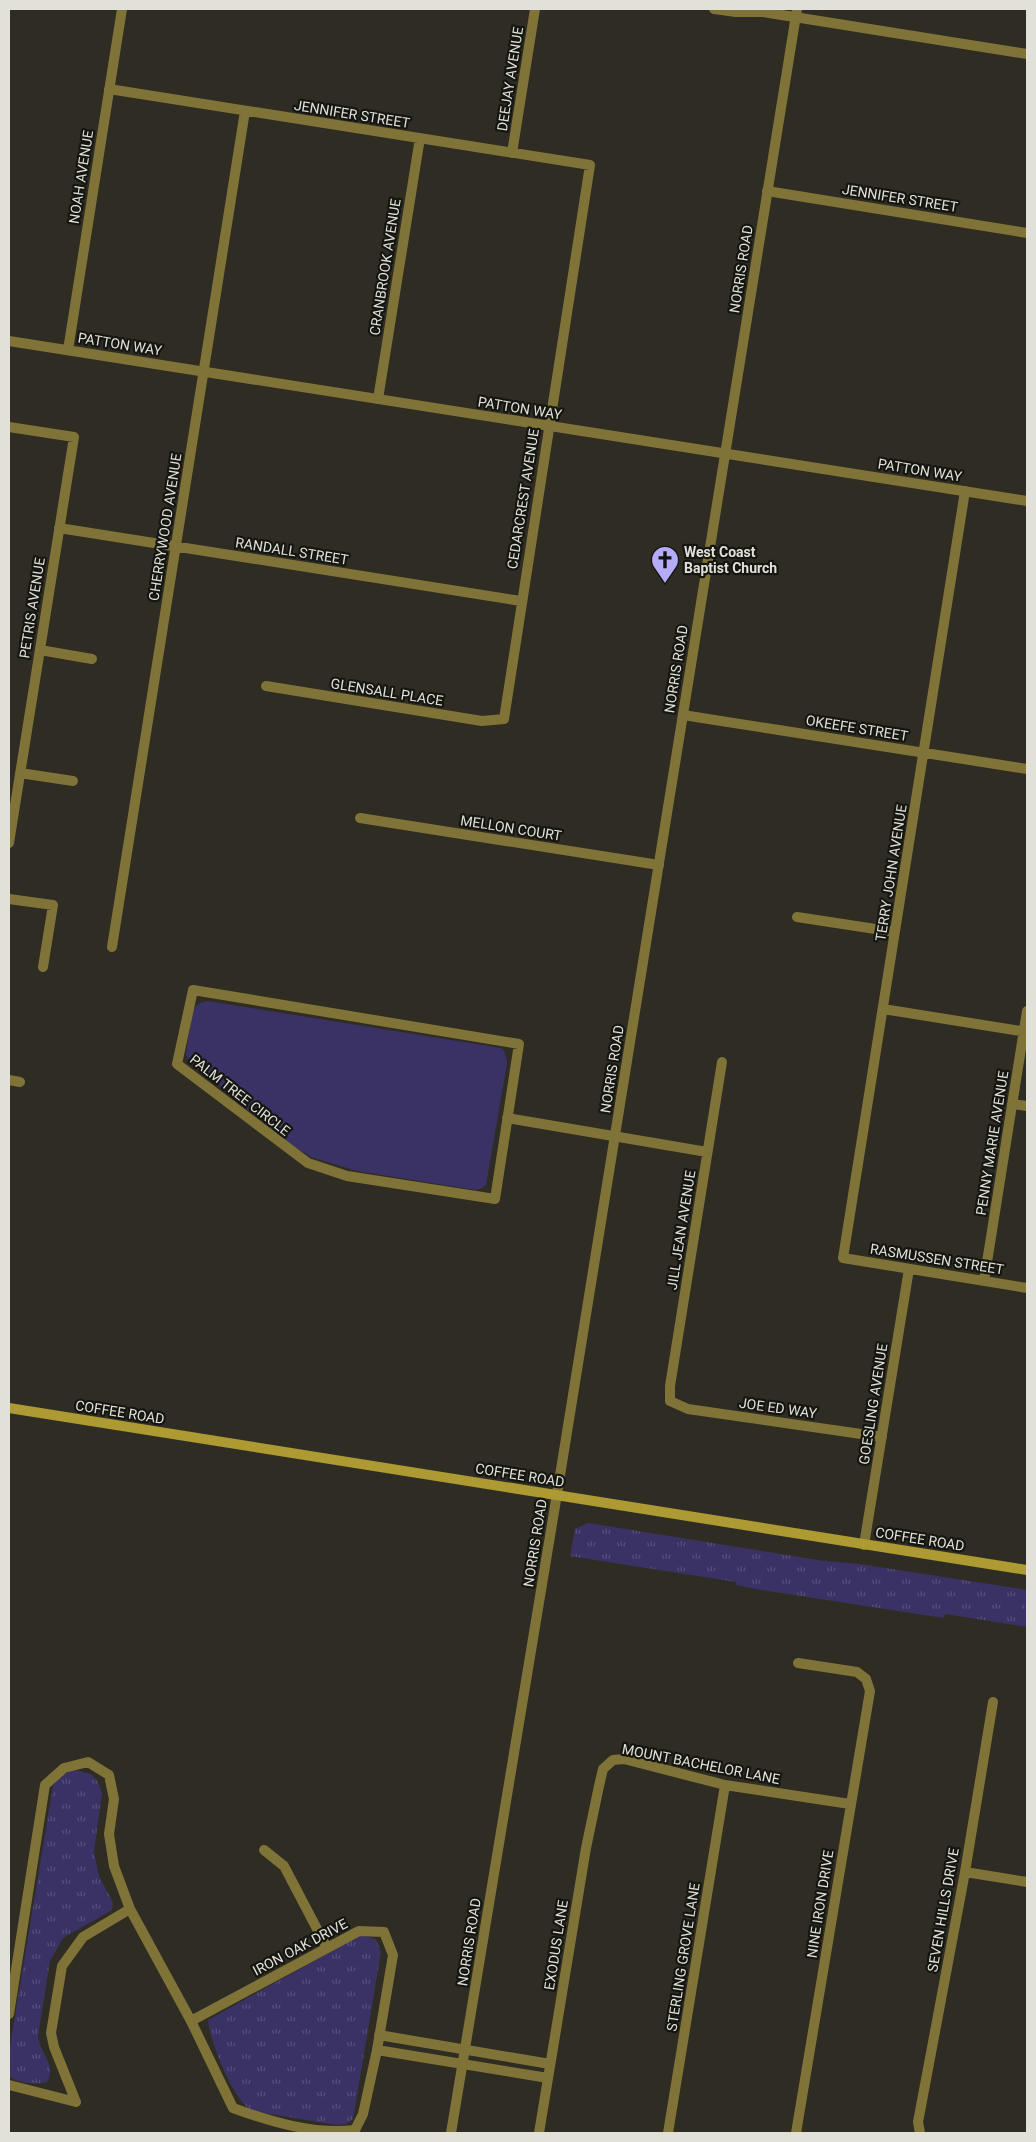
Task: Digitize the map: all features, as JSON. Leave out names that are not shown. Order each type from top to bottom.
[{"type":"main road","name":"COFFEE ROAD","points":[[9,1408],[1027,1570]]},
{"type":"street","name":"NOAH AVENUE","points":[[68,350],[122,9]]},
{"type":"street","name":"DEEJAY AVENUE","points":[[512,153],[535,9]]},
{"type":"street","points":[[714,9],[736,12],[796,13],[1027,54]]},
{"type":"street","name":"NORRIS ROAD","points":[[451,2133],[615,1138],[796,13]]},
{"type":"street","name":"JENNIFER STREET","points":[[109,89],[590,165]]},
{"type":"street","name":"CHERRYWOOD AVENUE","points":[[112,947],[245,111]]},
{"type":"street","name":"CRANBROOK AVENUE","points":[[378,399],[420,138]]},
{"type":"street","name":"CEDARCREST AVENUE","points":[[504,719],[590,165]]},
{"type":"street","name":"JENNIFER STREET","points":[[767,191],[1027,233]]},
{"type":"street","name":"PATTON WAY","points":[[9,341],[1027,501]]},
{"type":"street","name":"PETRIS AVENUE","points":[[9,427],[74,437],[9,843]]},
{"type":"street","name":"TERRY JOHN AVENUE","points":[[843,1258],[965,491]]},
{"type":"street","name":"RANDALL STREET","points":[[59,528],[521,601]]},
{"type":"street","points":[[40,650],[92,659]]},
{"type":"street","name":"GLENSALL PLACE","points":[[266,686],[482,721],[504,719]]},
{"type":"street","name":"OKEEFE STREET","points":[[683,714],[1027,769]]},
{"type":"street","points":[[20,773],[73,781]]},
{"type":"street","name":"MELLON COURT","points":[[360,818],[659,865]]},
{"type":"street","points":[[9,898],[52,905],[43,967]]},
{"type":"street","points":[[797,917],[896,932]]},
{"type":"street","name":"PALM TREE CIRCLE","points":[[192,990],[519,1044],[507,1118],[495,1199],[347,1176],[317,1167],[284,1147],[177,1064],[192,990]]},
{"type":"street","points":[[883,1009],[1026,1032]]},
{"type":"street","name":"PENNY MARIE AVENUE","points":[[984,1281],[1012,1104],[1026,1032],[1027,1010]]},
{"type":"street","name":"JILL JEAN AVENUE","points":[[670,1402],[670,1386],[722,1062]]},
{"type":"street","points":[[9,1080],[20,1082]]},
{"type":"street","points":[[1012,1104],[1027,1106]]},
{"type":"street","points":[[507,1118],[615,1138],[707,1152]]},
{"type":"street","name":"RASMUSSEN STREET","points":[[843,1258],[1027,1288]]},
{"type":"street","name":"GOESLING AVENUE","points":[[864,1544],[909,1269]]},
{"type":"street","name":"JOE ED WAY","points":[[670,1402],[688,1408],[882,1437]]},
{"type":"street","name":"NINE IRON DRIVE","points":[[796,2133],[870,1691],[866,1679],[857,1672],[798,1663]]},
{"type":"street","name":"SEVEN HILLS DRIVE","points":[[920,2133],[918,2122],[965,1872],[993,1702]]},
{"type":"street","name":"MOUNT BACHELOR LANE","points":[[608,1764],[613,1760],[624,1759],[725,1785],[850,1804]]},
{"type":"street","name":"IRON OAK DRIVE","points":[[9,2014],[45,1785],[64,1768],[88,1762],[109,1775],[114,1799],[108,1834],[114,1866],[130,1909],[191,2021],[233,2108],[260,2118],[333,2133],[355,2130],[362,2114],[377,2050],[393,1955],[384,1932],[359,1931],[191,2021]]},
{"type":"street","name":"EXODUS LANE","points":[[539,2133],[586,1848],[603,1769],[608,1764]]},
{"type":"street","name":"STERLING GROVE LANE","points":[[668,2133],[725,1785]]},
{"type":"street","points":[[264,1850],[284,1866],[327,1948]]},
{"type":"street","points":[[965,1872],[1027,1882]]},
{"type":"street","points":[[9,2085],[76,2102],[54,2047],[51,2033],[62,1966],[83,1937],[130,1909]]},
{"type":"street","points":[[379,2035],[550,2064]]},
{"type":"street","points":[[377,2050],[548,2078]]},
{"type":"green space","points":[[207,1001],[501,1048],[505,1052],[507,1063],[486,1185],[476,1190],[357,1171],[311,1157],[287,1142],[187,1058],[186,1053],[192,1013],[194,1008]]},
{"type":"green space","points":[[588,1523],[824,1561],[859,1564],[1027,1590],[1027,1627],[945,1614],[944,1618],[756,1589],[736,1585],[736,1582],[570,1556],[575,1529]]},
{"type":"green space","points":[[74,1770],[91,1774],[98,1782],[102,1793],[94,1852],[99,1876],[113,1903],[112,1910],[63,1938],[50,1961],[38,2036],[49,2065],[50,2076],[47,2082],[27,2083],[9,2076],[9,2052],[53,1786],[67,1772]]},
{"type":"green space","points":[[361,1935],[376,1939],[381,1952],[353,2119],[346,2124],[337,2125],[252,2111],[237,2095],[230,2083],[213,2042],[208,2020]]},
{"type":"place","name":"West Coast Baptist Church","points":[[665,584]]}]
